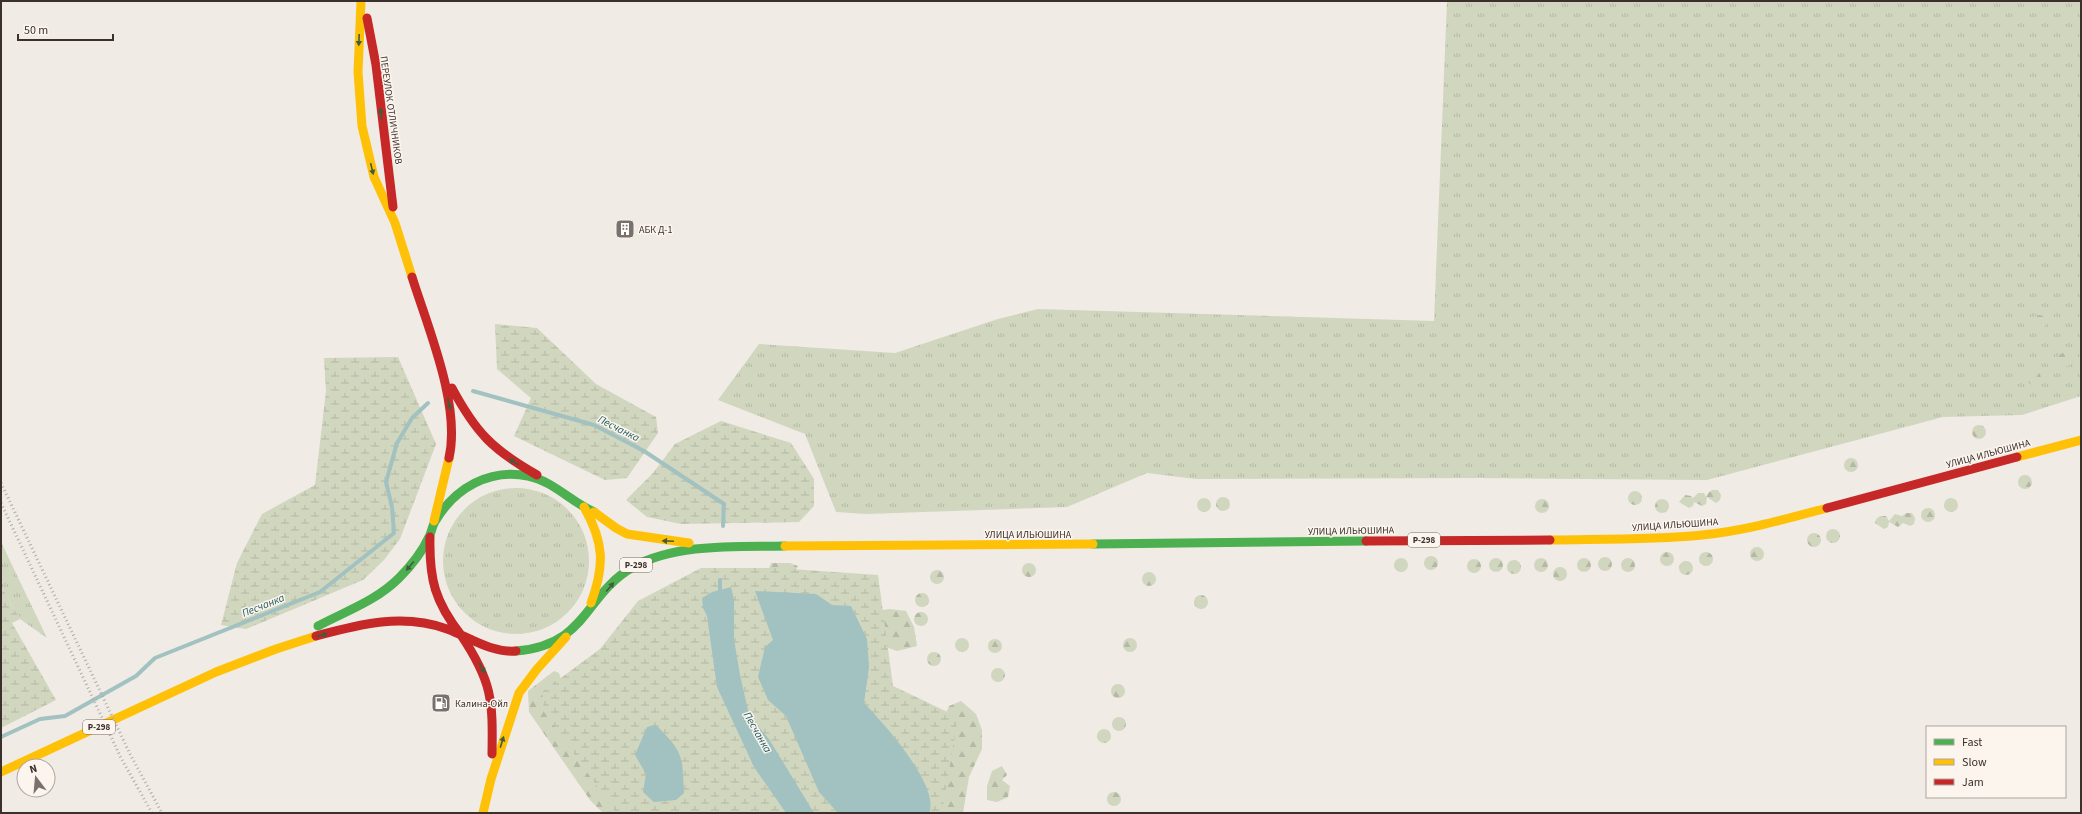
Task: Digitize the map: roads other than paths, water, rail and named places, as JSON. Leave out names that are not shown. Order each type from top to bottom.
[{"type":"main road","name":"ПЕРЕУЛОК ОТЛИЧНИКОВ","points":[[362,1],[376,65],[395,223]]},
{"type":"main road","name":"ПЕРЕУЛОК ОТЛИЧНИКОВ","points":[[362,1],[358,72],[362,126],[374,177],[395,223],[440,366]]},
{"type":"main road","points":[[440,366],[468,420],[478,434],[500,454],[548,481]]},
{"type":"main road","points":[[434,522],[449,461],[452,436],[450,409],[440,366]]},
{"type":"main road","name":"УЛИЦА ИЛЬЮШИНА","points":[[706,547],[1207,544],[1451,539],[1637,539],[1703,534],[1754,526],[1797,516],[2081,440]]},
{"type":"main road","name":"Р-298","points":[[1,772],[75,739],[196,681],[284,645],[384,592],[398,580],[414,561],[430,534],[434,522],[451,500],[469,486],[481,480],[500,474],[513,473],[548,481],[583,507],[599,514],[620,530],[663,541],[681,542],[706,547]]},
{"type":"main road","name":"Р-298","points":[[583,507],[594,524],[602,558],[598,583],[585,618]]},
{"type":"main road","name":"Р-298","points":[[430,534],[430,575],[434,592],[448,620],[461,635]]},
{"type":"main road","name":"Р-298","points":[[284,645],[369,623],[394,620],[432,624],[461,635],[480,645],[501,651],[517,652],[547,645],[570,633],[585,618],[615,581],[636,565],[659,556],[706,547]]},
{"type":"main road","points":[[483,813],[491,779],[519,693],[537,669],[570,633]]},
{"type":"main road","points":[[461,635],[486,675],[492,696],[491,779]]},
{"type":"water","points":[[731,587],[734,600],[734,639],[748,710],[757,725],[769,739],[814,813],[786,813],[754,767],[717,687],[707,616],[703,608],[702,598],[712,592]]},
{"type":"water","points":[[755,591],[816,594],[832,605],[851,606],[867,639],[869,667],[864,703],[908,755],[926,787],[930,802],[929,813],[838,813],[819,792],[786,716],[768,700],[758,677],[765,647],[773,640]]},
{"type":"water","points":[[656,725],[677,749],[682,762],[684,793],[676,800],[654,802],[643,792],[646,774],[635,755],[647,727]]},
{"type":"waterway","name":"Песчанка","points":[[473,391],[594,425],[644,451],[724,504],[723,526]]},
{"type":"waterway","name":"Песчанка","points":[[1,737],[40,719],[65,716],[136,676],[155,658],[320,592],[394,533],[392,507],[386,482],[397,443],[412,418],[428,403]]},
{"type":"waterway","name":"Песчанка","points":[[720,580],[720,595]]},
{"type":"railway","points":[[1,483],[130,754],[162,813]]},
{"type":"railway","points":[[1,503],[121,758],[152,813]]},
{"type":"place","name":"АБК Д-1","points":[[625,229]]},
{"type":"place","name":"Калина-Ойл","points":[[441,703]]}]
